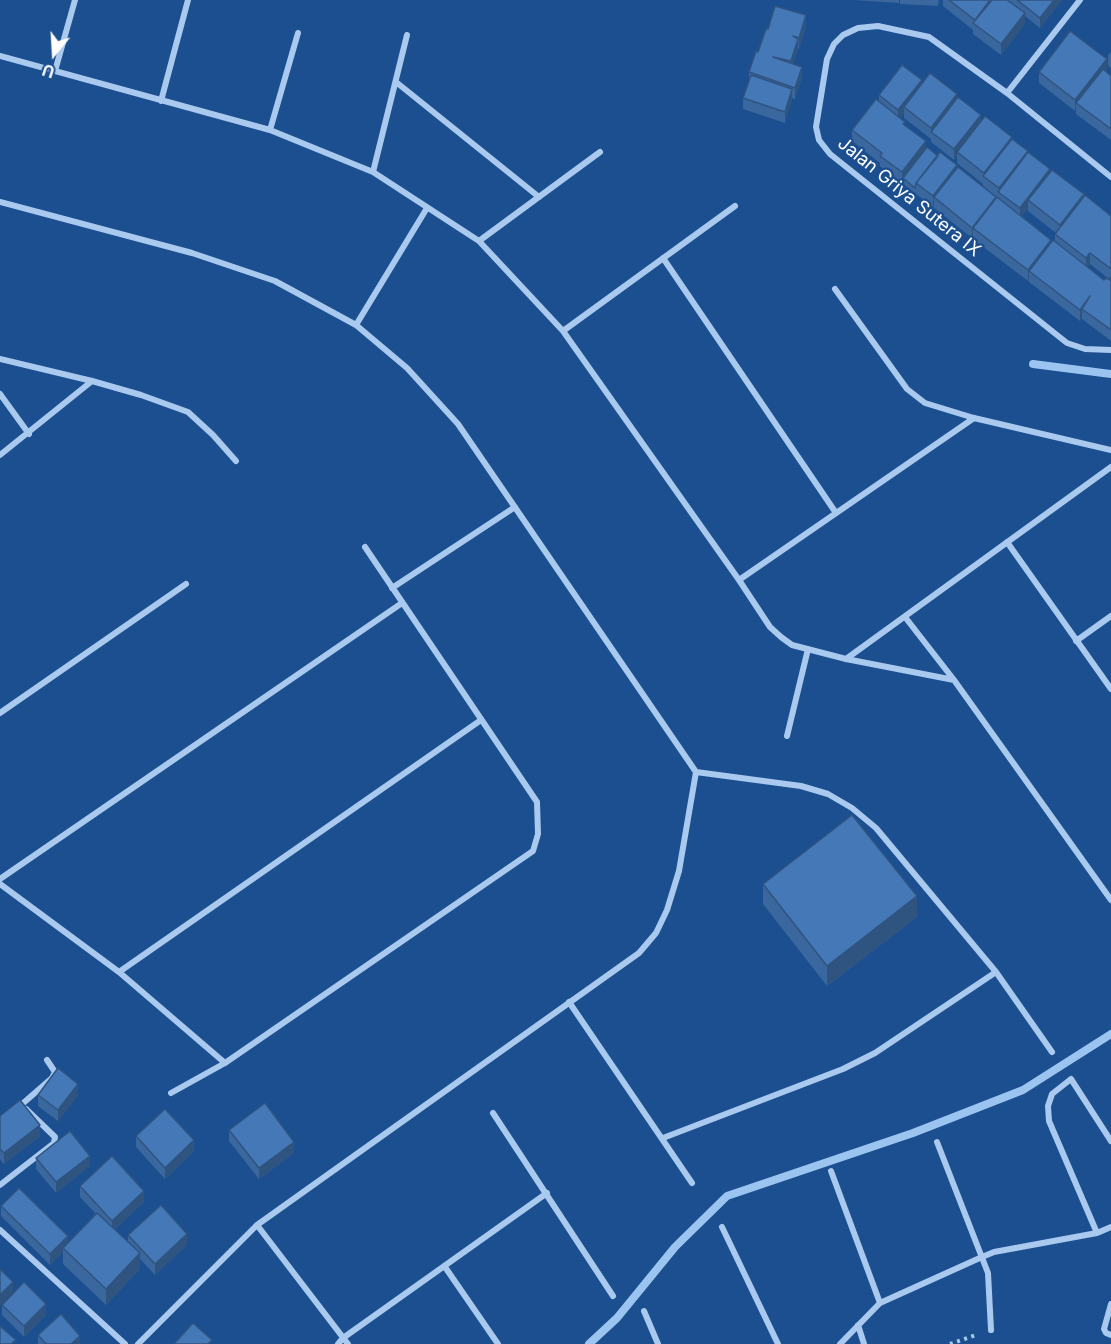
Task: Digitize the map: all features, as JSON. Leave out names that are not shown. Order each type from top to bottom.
[{"type":"street","points":[[55,71],[75,0]]},
{"type":"street","points":[[161,100],[188,0]]},
{"type":"street","points":[[1007,93],[1080,0]]},
{"type":"street","name":"Jalan Griya Sutera IX","points":[[1111,177],[1007,93],[929,37],[878,26],[858,28],[843,35],[834,44],[827,59],[816,127],[819,140],[830,154],[1067,343],[1085,349],[1111,350]]},
{"type":"street","points":[[270,130],[298,33]]},
{"type":"street","points":[[373,172],[407,34]]},
{"type":"street","points":[[0,56],[270,130],[373,172],[479,241],[563,331],[770,627],[780,637],[792,645],[846,659],[954,680]]},
{"type":"street","points":[[396,82],[539,197]]},
{"type":"street","points":[[479,241],[600,152]]},
{"type":"street","points":[[0,202],[192,253],[275,281],[356,325],[406,368],[458,424],[696,772],[679,871],[667,910],[656,933],[639,953],[257,1225],[138,1344]]},
{"type":"street","points":[[563,331],[735,206]]},
{"type":"street","points":[[356,325],[427,208]]},
{"type":"street","points":[[663,258],[836,513]]},
{"type":"street","points":[[835,289],[906,389],[925,403],[974,418],[1111,450]]},
{"type":"street","points":[[0,359],[92,381],[188,412],[236,461]]},
{"type":"street","points":[[0,455],[29,434],[92,381]]},
{"type":"street","points":[[0,394],[29,434]]},
{"type":"street","points":[[739,580],[974,418]]},
{"type":"street","points":[[846,659],[1111,467]]},
{"type":"street","points":[[392,588],[515,507]]},
{"type":"street","points":[[1007,542],[1111,689]]},
{"type":"street","points":[[171,1094],[225,1063],[533,851],[538,834],[537,802],[365,547]]},
{"type":"street","points":[[0,713],[186,584]]},
{"type":"street","points":[[0,879],[402,603]]},
{"type":"street","points":[[1076,641],[1111,616]]},
{"type":"street","points":[[905,617],[954,680],[1111,900]]},
{"type":"street","points":[[787,736],[808,649]]},
{"type":"street","points":[[119,972],[481,720]]},
{"type":"street","points":[[696,772],[801,786],[828,794],[852,808],[876,828],[996,972],[1052,1052]]},
{"type":"street","points":[[0,884],[119,972],[225,1063]]},
{"type":"street","points":[[663,1138],[843,1069],[875,1053],[996,972]]},
{"type":"street","points":[[570,1002],[692,1183]]},
{"type":"street","points":[[12,1110],[52,1078],[55,1072],[47,1060]]},
{"type":"street","points":[[1097,1233],[1049,1121],[1048,1106],[1052,1094],[1071,1079],[1111,1141]]},
{"type":"street","points":[[0,1185],[54,1143],[55,1137],[21,1105]]},
{"type":"street","points":[[493,1113],[613,1296]]},
{"type":"street","points":[[937,1142],[982,1257],[990,1284],[991,1330]]},
{"type":"street","points":[[831,1171],[880,1303]]},
{"type":"street","points":[[338,1344],[343,1338],[547,1193]]},
{"type":"street","points":[[257,1225],[348,1344]]},
{"type":"street","points":[[722,1227],[778,1344]]},
{"type":"street","points":[[840,1344],[880,1303],[982,1257],[994,1252],[1097,1233],[1111,1227]]},
{"type":"street","points":[[0,1230],[125,1344]]},
{"type":"street","points":[[445,1267],[498,1344]]},
{"type":"street","points":[[1111,1304],[1104,1329],[1111,1335]]},
{"type":"street","points":[[644,1311],[658,1344]]},
{"type":"street","points":[[858,1325],[864,1344]]},
{"type":"path","points":[[950,1344],[991,1330]]},
{"type":"building","points":[[949,0],[990,0],[975,20]]},
{"type":"building","points":[[992,0],[1007,0],[1025,13],[1001,44],[973,23]]},
{"type":"building","points":[[1017,0],[1054,0],[1040,18]]},
{"type":"building","points":[[775,6],[806,15],[799,38],[793,36],[798,39],[791,61],[773,57],[802,67],[795,88],[749,72],[756,51],[758,52],[766,29],[768,29]]},
{"type":"building","points":[[1070,31],[1107,59],[1075,100],[1039,72]]},
{"type":"building","points":[[902,65],[922,80],[898,110],[879,95]]},
{"type":"building","points":[[1103,69],[1111,76],[1111,129],[1076,103]]},
{"type":"building","points":[[930,73],[957,94],[931,128],[904,107]]},
{"type":"building","points":[[751,75],[792,89],[785,112],[743,98]]},
{"type":"building","points":[[958,97],[981,115],[954,149],[931,132]]},
{"type":"building","points":[[876,99],[926,141],[902,172],[880,156],[882,153],[852,130]]},
{"type":"building","points":[[985,116],[1012,137],[984,173],[957,152]]},
{"type":"building","points":[[1012,139],[1028,151],[999,188],[983,176]]},
{"type":"building","points":[[927,147],[938,156],[916,183],[915,188],[903,178]]},
{"type":"building","points":[[940,152],[957,165],[933,196],[916,183]]},
{"type":"building","points":[[1028,152],[1050,169],[1020,208],[998,192]]},
{"type":"building","points":[[958,167],[996,197],[972,228],[934,197]]},
{"type":"building","points":[[1052,170],[1084,194],[1060,225],[1028,200]]},
{"type":"building","points":[[1085,195],[1111,216],[1111,269],[1090,253],[1086,258],[1055,234]]},
{"type":"building","points":[[997,197],[1051,240],[1028,270],[973,228]]},
{"type":"building","points":[[1053,240],[1104,280],[1106,278],[1109,280],[1111,276],[1111,330],[1082,309],[1090,296],[1080,310],[1029,271]]},
{"type":"building","points":[[852,815],[917,896],[827,966],[763,884]]},
{"type":"building","points":[[58,1068],[78,1084],[58,1110],[38,1095]]},
{"type":"building","points":[[20,1100],[40,1125],[4,1153],[0,1149],[0,1116]]},
{"type":"building","points":[[265,1103],[294,1142],[259,1168],[229,1130]]},
{"type":"building","points":[[165,1109],[194,1140],[165,1168],[136,1136]]},
{"type":"building","points":[[70,1131],[90,1156],[56,1182],[36,1158]]},
{"type":"building","points":[[112,1156],[144,1191],[112,1221],[80,1186]]},
{"type":"building","points":[[19,1188],[68,1236],[50,1254],[1,1206]]},
{"type":"building","points":[[161,1205],[187,1234],[155,1264],[128,1235]]},
{"type":"building","points":[[97,1213],[140,1253],[106,1289],[63,1248]]},
{"type":"building","points":[[0,1269],[13,1282],[0,1295]]},
{"type":"building","points":[[24,1282],[46,1304],[24,1326],[2,1305]]},
{"type":"building","points":[[61,1314],[80,1336],[71,1344],[46,1344],[38,1335]]},
{"type":"building","points":[[193,1323],[212,1340],[208,1344],[174,1344]]},
{"type":"building","points":[[0,1326],[16,1340],[11,1344],[0,1344]]},
{"type":"waterway","points":[[1033,364],[1111,374]]},
{"type":"waterway","points":[[589,1344],[617,1318],[675,1247],[727,1196],[913,1133],[1023,1090],[1111,1034]]}]
